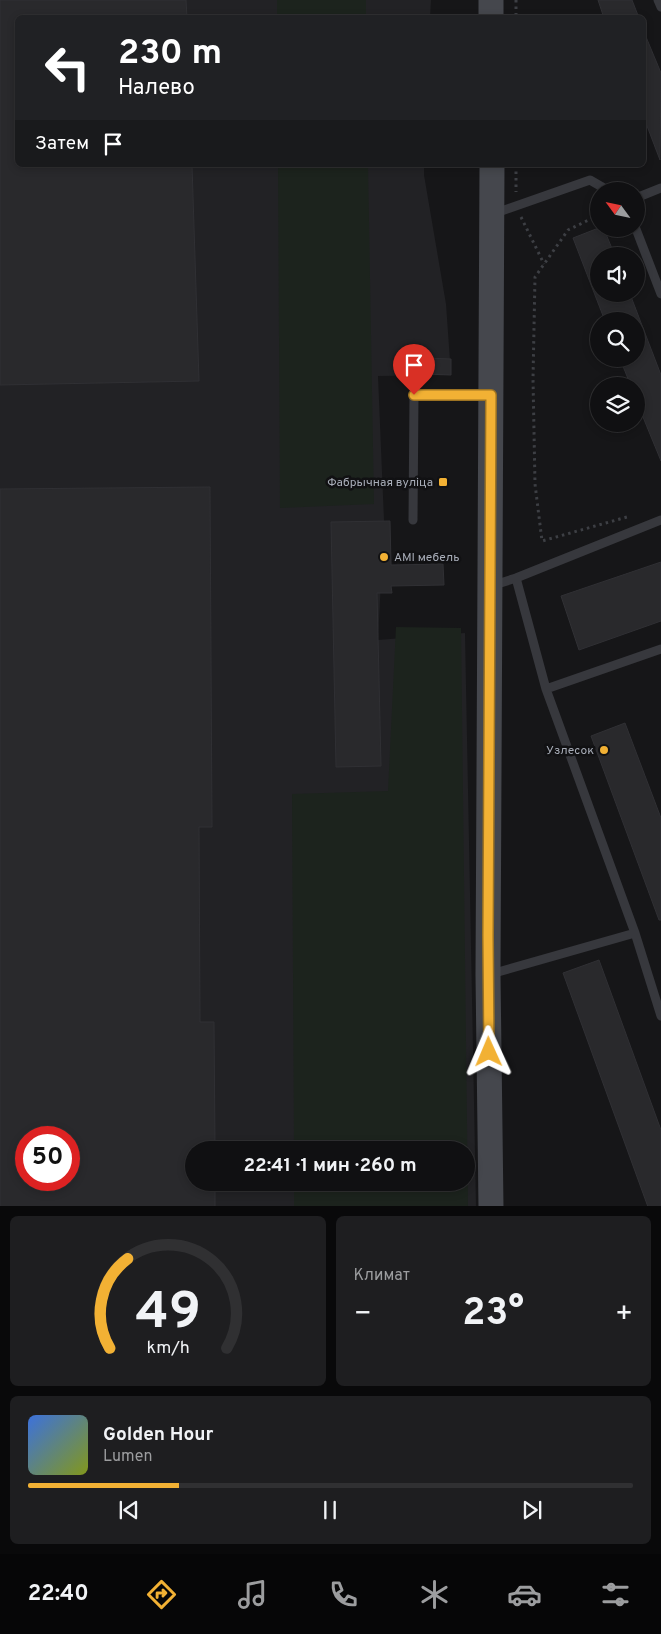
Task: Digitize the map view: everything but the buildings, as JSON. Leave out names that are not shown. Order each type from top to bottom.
[{"type":"main road","points":[[491,0],[491,15]]},
{"type":"main road","points":[[491,1206],[488,975],[492,167]]},
{"type":"lane","points":[[658,0],[661,7]]},
{"type":"lane","points":[[493,214],[590,180],[593,182]]},
{"type":"lane","points":[[645,194],[661,188]]},
{"type":"lane","points":[[639,238],[661,294]]},
{"type":"lane","points":[[413,520],[414,395],[491,395]]},
{"type":"lane","points":[[489,586],[516,578],[661,520]]},
{"type":"lane","points":[[516,578],[546,688],[635,934],[661,1016]]},
{"type":"lane","points":[[546,688],[661,649]]},
{"type":"lane","points":[[488,975],[635,934]]},
{"type":"path","points":[[516,0],[516,15]]},
{"type":"path","points":[[590,219],[568,230],[534,277],[535,484],[542,541],[634,515]]},
{"type":"shaded area","points":[[0,0],[431,0],[430,15],[15,15],[15,167],[424,167],[446,304],[451,375],[378,376],[384,520],[378,640],[465,633],[475,1141],[185,1141],[185,1191],[475,1191],[475,1154],[476,1206],[0,1206]]},
{"type":"shaded area","points":[[277,0],[366,0],[366,15],[277,15]]},
{"type":"shaded area","points":[[278,167],[368,167],[374,504],[280,508]]},
{"type":"shaded area","points":[[396,627],[461,628],[467,1141],[294,1141],[292,794],[388,791]]},
{"type":"shaded area","points":[[294,1191],[468,1191],[468,1206],[294,1206]]},
{"type":"place","name":"Фабрычная вуліца","points":[[443,482]]},
{"type":"place","name":"AMI мебель","points":[[384,557]]},
{"type":"place","name":"Узлесок","points":[[604,750]]},
{"type":"route","points":[[414,395],[491,395],[489,1052]]}]
